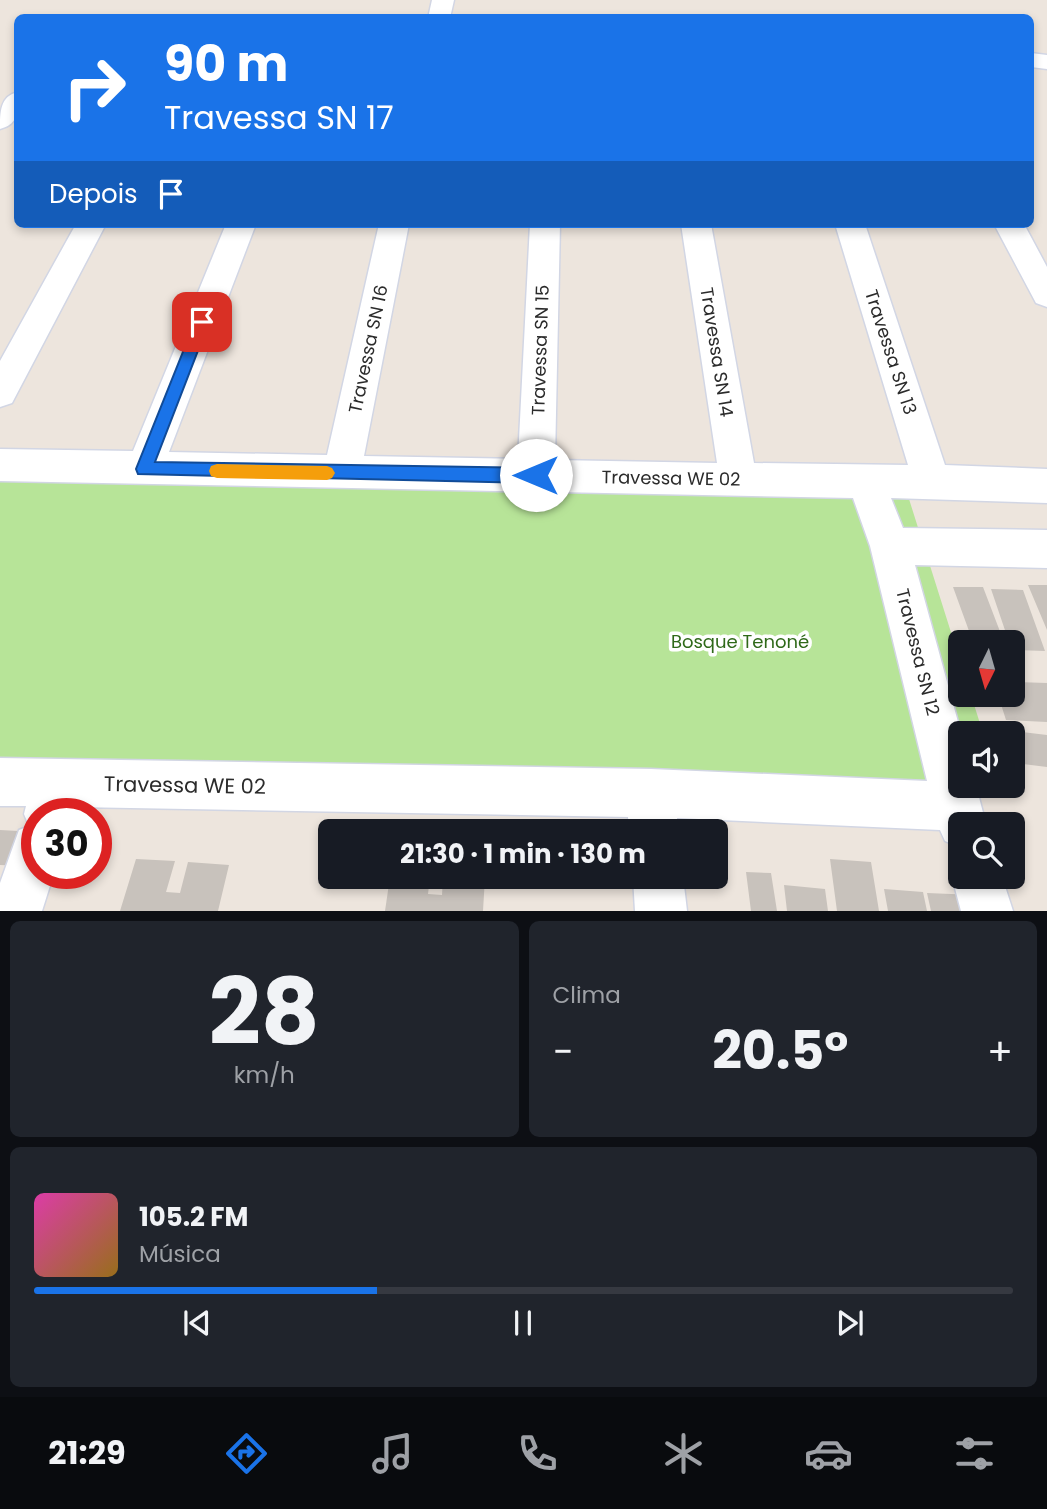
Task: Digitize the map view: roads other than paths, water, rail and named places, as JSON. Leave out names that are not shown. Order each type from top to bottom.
[{"type":"street","points":[[0,121],[14,104]]},
{"type":"street","points":[[0,393],[89,228]]},
{"type":"street","points":[[144,469],[239,228]]},
{"type":"street","name":"Travessa SN 16","points":[[342,473],[393,228]]},
{"type":"street","name":"Travessa SN 15","points":[[536,475],[545,228]]},
{"type":"street","name":"Travessa SN 14","points":[[696,228],[738,479]]},
{"type":"street","name":"Travessa SN 13","points":[[851,228],[932,481]]},
{"type":"street","points":[[1011,228],[1047,295]]},
{"type":"street","name":"Travessa WE 02","points":[[0,465],[866,482],[932,481],[1047,486]]},
{"type":"street","name":"Travessa SN 12","points":[[866,482],[890,546],[959,812]]},
{"type":"street","points":[[890,546],[1047,549]]},
{"type":"street","name":"Travessa WE 02","points":[[0,782],[54,798]]},
{"type":"street","name":"Travessa WE 02","points":[[112,799],[948,816]]},
{"type":"street","points":[[16,911],[23,889]]},
{"type":"street","points":[[659,889],[661,911]]},
{"type":"street","points":[[981,889],[987,911]]},
{"type":"park label","name":"Bosque Tenoné","points":[[740,641]]}]
